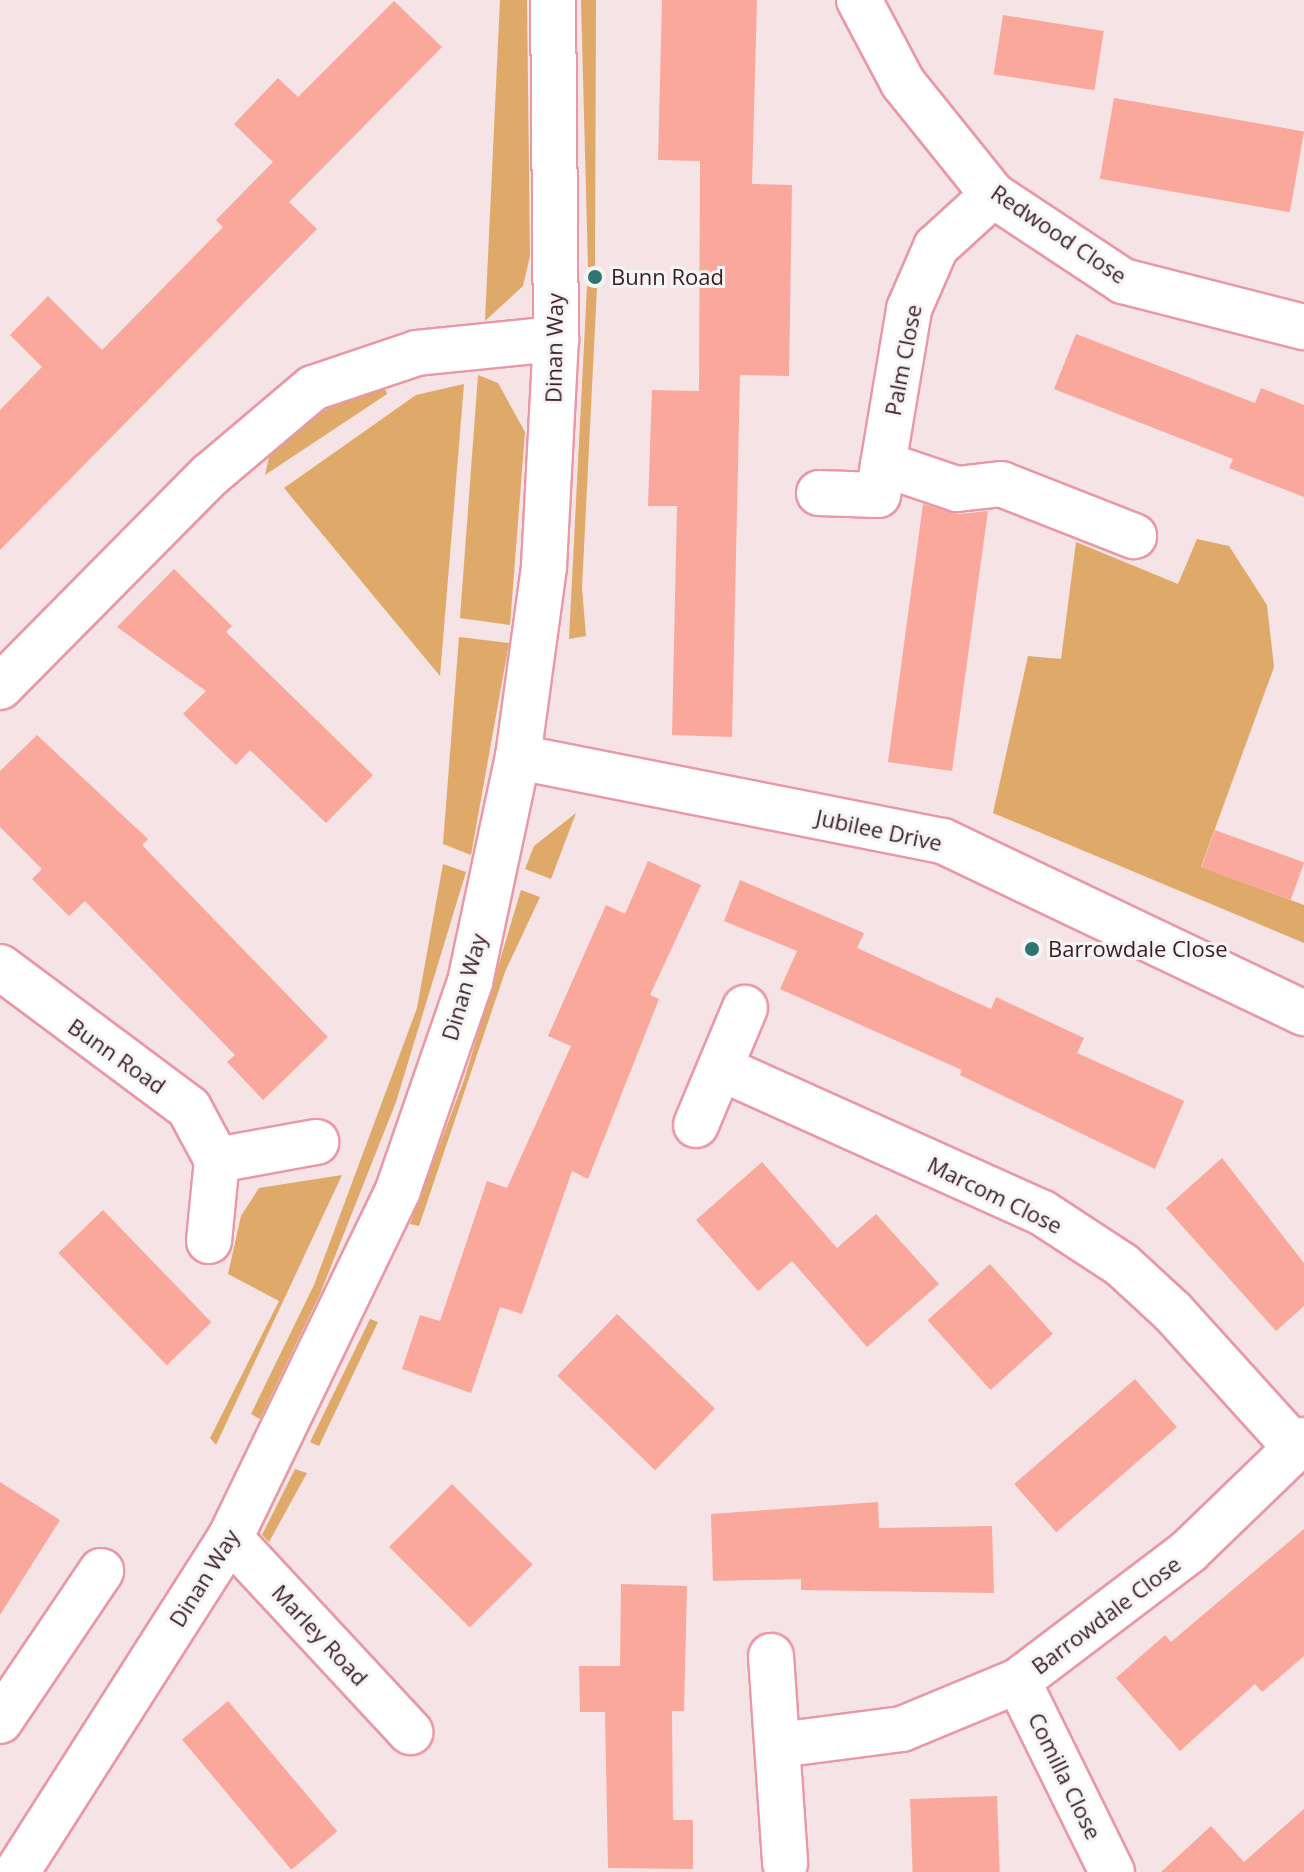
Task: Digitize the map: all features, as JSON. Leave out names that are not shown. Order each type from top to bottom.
[{"type":"street","name":"Dinan Way","points":[[17,1872],[230,1538],[398,1190],[470,982],[518,757],[544,566],[556,339],[553,0]]},
{"type":"street","name":"Redwood Close","points":[[859,0],[903,83],[993,195],[1123,281],[1304,327]]},
{"type":"street","name":"Palm Close","points":[[819,493],[878,495],[909,309],[936,247],[993,195]]},
{"type":"street","points":[[0,687],[210,475],[313,388],[417,353],[556,339]]},
{"type":"street","points":[[883,464],[957,489],[1001,484],[1134,536]]},
{"type":"street","name":"Jubilee Drive","points":[[518,757],[943,841],[1304,1013]]},
{"type":"street","name":"Bunn Road","points":[[0,967],[189,1108],[217,1160]]},
{"type":"street","points":[[696,1125],[745,1008]]},
{"type":"street","name":"Marcom Close","points":[[720,1068],[1041,1212],[1087,1242],[1173,1312],[1300,1444]]},
{"type":"street","points":[[209,1241],[217,1160],[316,1142]]},
{"type":"street","name":"Barrowdale Close","points":[[779,1745],[902,1729],[1018,1681],[1154,1580],[1300,1444]]},
{"type":"street","name":"Marley Road","points":[[230,1538],[410,1732]]},
{"type":"street","points":[[0,1721],[101,1571]]},
{"type":"street","points":[[771,1656],[785,1864]]},
{"type":"street","name":"Comilla Close","points":[[1018,1681],[1112,1872]]},
{"type":"shaded area","points":[[500,0],[527,0],[530,256],[523,286],[485,321]]},
{"type":"shaded area","points":[[581,0],[596,0],[595,267],[588,267]]},
{"type":"shaded area","points":[[587,286],[597,287],[582,588],[586,636],[569,639]]},
{"type":"shaded area","points":[[478,375],[498,383],[525,432],[510,625],[460,618]]},
{"type":"shaded area","points":[[382,381],[387,394],[265,475],[272,444],[291,428]]},
{"type":"shaded area","points":[[464,384],[440,676],[284,488],[416,395]]},
{"type":"shaded area","points":[[1197,539],[1229,546],[1267,605],[1274,667],[1201,867],[1304,905],[1304,943],[993,813],[1028,656],[1061,659],[1076,542],[1178,584]]},
{"type":"shaded area","points":[[459,637],[509,643],[471,855],[443,844]]},
{"type":"shaded area","points":[[576,813],[551,879],[525,869],[534,846]]},
{"type":"shaded area","points":[[443,864],[466,872],[396,1102],[320,1294],[260,1419],[251,1414],[314,1285],[417,1008]]},
{"type":"shaded area","points":[[521,890],[540,897],[505,972],[419,1226],[410,1224],[464,1080]]},
{"type":"shaded area","points":[[342,1175],[216,1445],[210,1438],[279,1301],[228,1274],[241,1216],[259,1188]]},
{"type":"shaded area","points":[[370,1319],[378,1322],[319,1446],[310,1442]]},
{"type":"shaded area","points":[[295,1469],[307,1473],[269,1542],[262,1535]]},
{"type":"building","points":[[662,0],[757,0],[752,184],[792,185],[789,376],[740,375],[732,737],[672,735],[677,506],[648,506],[652,390],[699,391],[700,161],[658,160]]},
{"type":"building","points":[[394,1],[442,47],[289,202],[317,229],[0,550],[0,410],[42,367],[10,335],[48,296],[102,350],[223,227],[216,220],[273,162],[234,124],[278,78],[298,97]]},
{"type":"building","points":[[1003,15],[1104,31],[1094,90],[994,74]]},
{"type":"building","points":[[1114,98],[1304,132],[1290,212],[1100,179]]},
{"type":"building","points":[[1076,334],[1255,403],[1261,388],[1304,405],[1304,497],[1229,468],[1233,459],[1054,389]]},
{"type":"building","points":[[923,504],[959,514],[988,511],[952,771],[888,762]]},
{"type":"building","points":[[174,569],[232,626],[226,632],[373,775],[326,823],[250,750],[236,765],[183,714],[206,691],[117,627]]},
{"type":"building","points":[[37,735],[148,839],[142,845],[328,1037],[263,1100],[227,1062],[235,1055],[85,901],[69,916],[32,879],[42,869],[0,827],[0,771]]},
{"type":"building","points":[[1215,830],[1304,862],[1291,900],[1201,868]]},
{"type":"building","points":[[648,861],[701,885],[650,995],[659,999],[588,1179],[572,1171],[522,1314],[500,1307],[471,1393],[402,1369],[420,1315],[440,1321],[487,1181],[507,1188],[571,1046],[548,1036],[606,905],[625,914]]},
{"type":"building","points":[[740,880],[864,933],[857,948],[991,1009],[996,997],[1084,1038],[1077,1053],[1184,1101],[1155,1169],[960,1075],[962,1070],[780,989],[797,951],[724,921]]},
{"type":"building","points":[[1222,1158],[1304,1263],[1304,1306],[1276,1331],[1166,1208]]},
{"type":"building","points":[[762,1162],[837,1248],[876,1214],[939,1284],[867,1347],[792,1261],[758,1291],[696,1220]]},
{"type":"building","points":[[103,1210],[211,1322],[167,1365],[58,1253]]},
{"type":"building","points":[[990,1264],[1053,1334],[990,1390],[928,1320]]},
{"type":"building","points":[[617,1314],[715,1408],[655,1470],[557,1376]]},
{"type":"building","points":[[1135,1379],[1177,1427],[1056,1532],[1014,1484]]},
{"type":"building","points":[[0,1482],[60,1520],[0,1615]]},
{"type":"building","points":[[452,1484],[533,1565],[470,1628],[389,1547]]},
{"type":"building","points":[[878,1502],[879,1528],[992,1526],[994,1593],[801,1590],[801,1579],[713,1581],[711,1514]]},
{"type":"building","points":[[1304,1529],[1304,1656],[1262,1692],[1255,1684],[1180,1751],[1116,1678],[1165,1635],[1171,1642]]},
{"type":"building","points":[[621,1584],[687,1586],[684,1711],[672,1711],[673,1820],[693,1820],[693,1869],[608,1868],[605,1712],[580,1712],[579,1666],[620,1666]]},
{"type":"building","points":[[228,1701],[337,1831],[291,1870],[182,1740]]},
{"type":"building","points":[[997,1796],[1000,1872],[913,1872],[910,1799]]},
{"type":"building","points":[[1304,1809],[1304,1872],[1161,1872],[1211,1826],[1244,1862]]},
{"type":"place","name":"Bunn Road","points":[[595,277]]},
{"type":"place","name":"Barrowdale Close","points":[[1032,949]]}]
